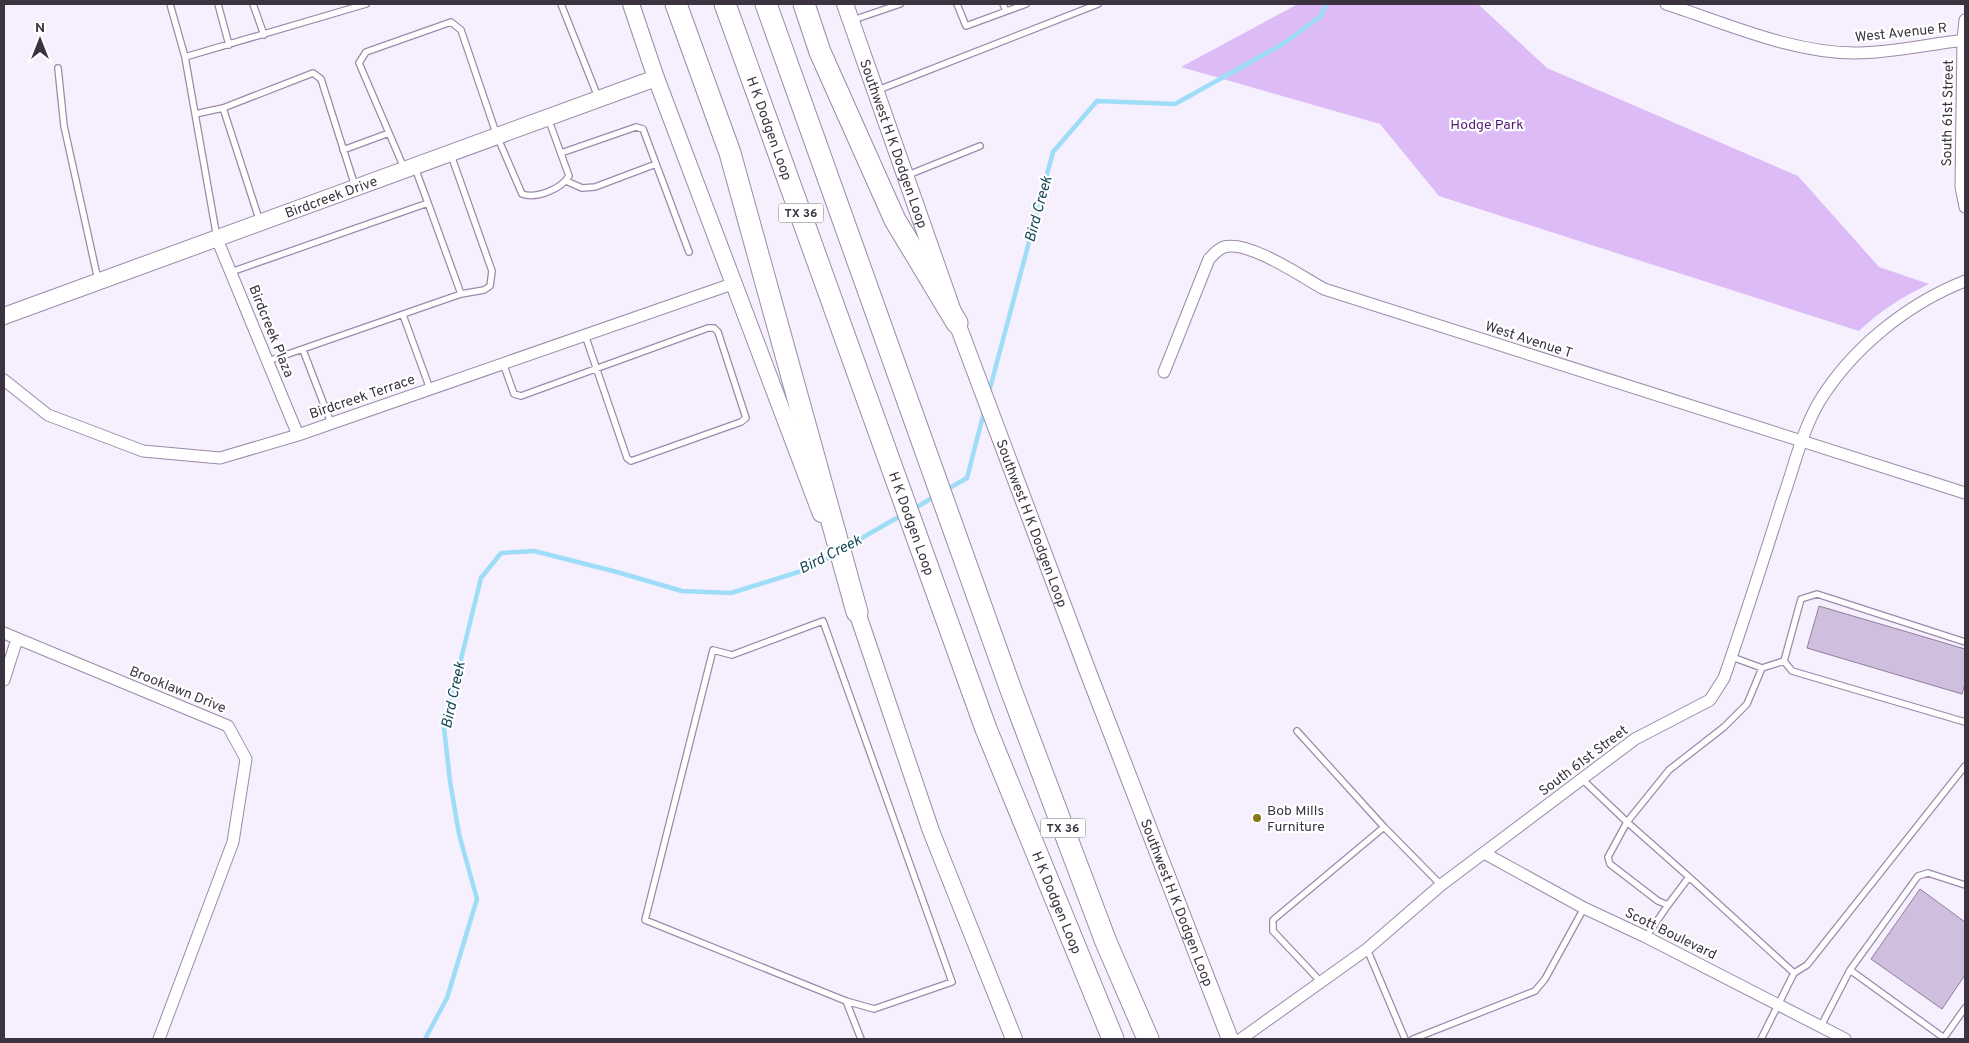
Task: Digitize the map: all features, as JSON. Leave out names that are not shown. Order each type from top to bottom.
[{"type":"highway","points":[[676,4],[730,153],[807,457],[857,612]]},
{"type":"highway","name":"H K Dodgen Loop","points":[[725,4],[986,729],[1113,1039]]},
{"type":"highway","name":"TX 36","points":[[766,4],[984,614],[1106,942],[1148,1039]]},
{"type":"highway","points":[[804,4],[820,52],[895,220],[957,323]]},
{"type":"main road","points":[[632,4],[656,78],[735,282],[807,457]]},
{"type":"main road","name":"Southwest H K Dodgen Loop","points":[[846,4],[957,323],[1230,1039]]},
{"type":"main road","name":"Birdcreek Drive","points":[[4,316],[656,78]]},
{"type":"main road","points":[[857,612],[931,831],[1014,1039]]},
{"type":"street","name":"West Avenue R","points":[[1666,4],[1772,39],[1818,50],[1853,53],[1886,52],[1964,40]]},
{"type":"street","name":"South 61st Street","points":[[1965,20],[1961,187],[1965,207]]},
{"type":"street","name":"Birdcreek Plaza","points":[[217,239],[298,435]]},
{"type":"street","name":"West Avenue T","points":[[1164,372],[1209,258],[1217,250],[1234,246],[1259,254],[1324,289],[1965,493]]},
{"type":"street","name":"South 61st Street","points":[[1241,1039],[1367,949],[1441,885],[1635,739],[1710,700],[1724,678],[1732,657],[1802,442],[1818,403],[1846,364],[1870,340],[1935,293],[1965,281]]},
{"type":"street","name":"Birdcreek Terrace","points":[[4,380],[48,415],[143,451],[220,458],[298,435],[735,282]]},
{"type":"street","name":"Brooklawn Drive","points":[[4,633],[228,726],[246,759],[233,842],[159,1039]]},
{"type":"street","points":[[4,680],[17,639]]},
{"type":"street","name":"Scott Boulevard","points":[[1484,853],[1584,908],[1646,937],[1846,1039]]},
{"type":"lane","points":[[170,4],[185,58],[217,239]]},
{"type":"lane","points":[[218,4],[230,45]]},
{"type":"lane","points":[[253,4],[264,35]]},
{"type":"lane","points":[[185,58],[366,4]]},
{"type":"lane","points":[[561,4],[599,99]]},
{"type":"lane","points":[[852,21],[900,4]]},
{"type":"lane","points":[[957,4],[966,26],[1026,4]]},
{"type":"lane","points":[[1003,4],[1006,11]]},
{"type":"lane","points":[[876,90],[1098,4]]},
{"type":"lane","points":[[461,294],[428,203],[389,133],[359,63],[366,52],[451,22],[461,30],[497,136],[522,194],[530,197],[563,185],[569,176],[548,118]]},
{"type":"lane","points":[[58,68],[64,126],[98,282]]},
{"type":"lane","points":[[195,114],[223,108],[313,73],[321,80],[355,188]]},
{"type":"lane","points":[[223,108],[260,223]]},
{"type":"lane","points":[[560,153],[636,127],[643,129],[689,252]]},
{"type":"lane","points":[[344,150],[389,133]]},
{"type":"lane","points":[[906,176],[980,146]]},
{"type":"lane","points":[[268,361],[461,294],[484,290],[490,286],[492,271],[450,153]]},
{"type":"lane","points":[[566,181],[582,188],[595,187],[656,164]]},
{"type":"lane","points":[[231,272],[428,203]]},
{"type":"lane","points":[[403,314],[430,389]]},
{"type":"lane","points":[[503,364],[516,396],[597,368],[708,328],[714,328],[718,332],[746,418],[741,422],[631,461],[627,458],[597,368],[585,335]]},
{"type":"lane","points":[[303,350],[331,423]]},
{"type":"lane","points":[[1784,661],[1801,599],[1817,594],[1965,642]]},
{"type":"lane","points":[[846,1001],[874,1009],[952,982],[823,621],[732,655],[712,650],[645,920],[846,1001],[861,1039]]},
{"type":"lane","points":[[1732,657],[1762,668],[1784,661]]},
{"type":"lane","points":[[1784,661],[1792,671],[1965,722]]},
{"type":"lane","points":[[1668,904],[1658,901],[1610,864],[1608,857],[1627,822],[1669,770],[1724,727],[1747,704],[1762,668]]},
{"type":"lane","points":[[1297,731],[1384,827],[1441,885]]},
{"type":"lane","points":[[1761,1039],[1794,973],[1807,965],[1965,766]]},
{"type":"lane","points":[[1582,779],[1794,973]]},
{"type":"lane","points":[[1321,982],[1273,931],[1274,920],[1384,827]]},
{"type":"lane","points":[[1821,1026],[1850,970],[1918,876],[1928,872],[1965,885]]},
{"type":"lane","points":[[1646,937],[1689,877]]},
{"type":"lane","points":[[1413,1039],[1535,991],[1545,979],[1584,908]]},
{"type":"lane","points":[[1367,949],[1405,1039]]},
{"type":"lane","points":[[1850,970],[1944,1039],[1965,1008]]},
{"type":"green space","name":"Hodge Park","points":[[1298,4],[1478,4],[1547,68],[1798,176],[1879,267],[1929,284],[1892,305],[1859,331],[1439,196],[1380,124],[1181,67]]},
{"type":"building","points":[[1819,606],[1965,649],[1965,683],[1962,694],[1807,648]]},
{"type":"building","points":[[1920,889],[1965,922],[1965,975],[1942,1009],[1871,959]]},
{"type":"waterway","name":"Bird Creek","points":[[989,392],[1053,152],[1097,101],[1175,104],[1283,44],[1321,16],[1326,4]]},
{"type":"waterway","name":"Bird Creek","points":[[946,490],[967,478],[984,412]]},
{"type":"waterway","name":"Bird Creek","points":[[914,509],[935,496]]},
{"type":"waterway","name":"Bird Creek","points":[[846,547],[902,515]]},
{"type":"waterway","name":"Bird Creek","points":[[425,1039],[447,998],[477,899],[459,834],[444,728],[481,578],[501,553],[534,551],[682,591],[731,593],[808,569],[835,554]]},
{"type":"place","name":"Bob Mills Furniture","points":[[1257,818]]}]
